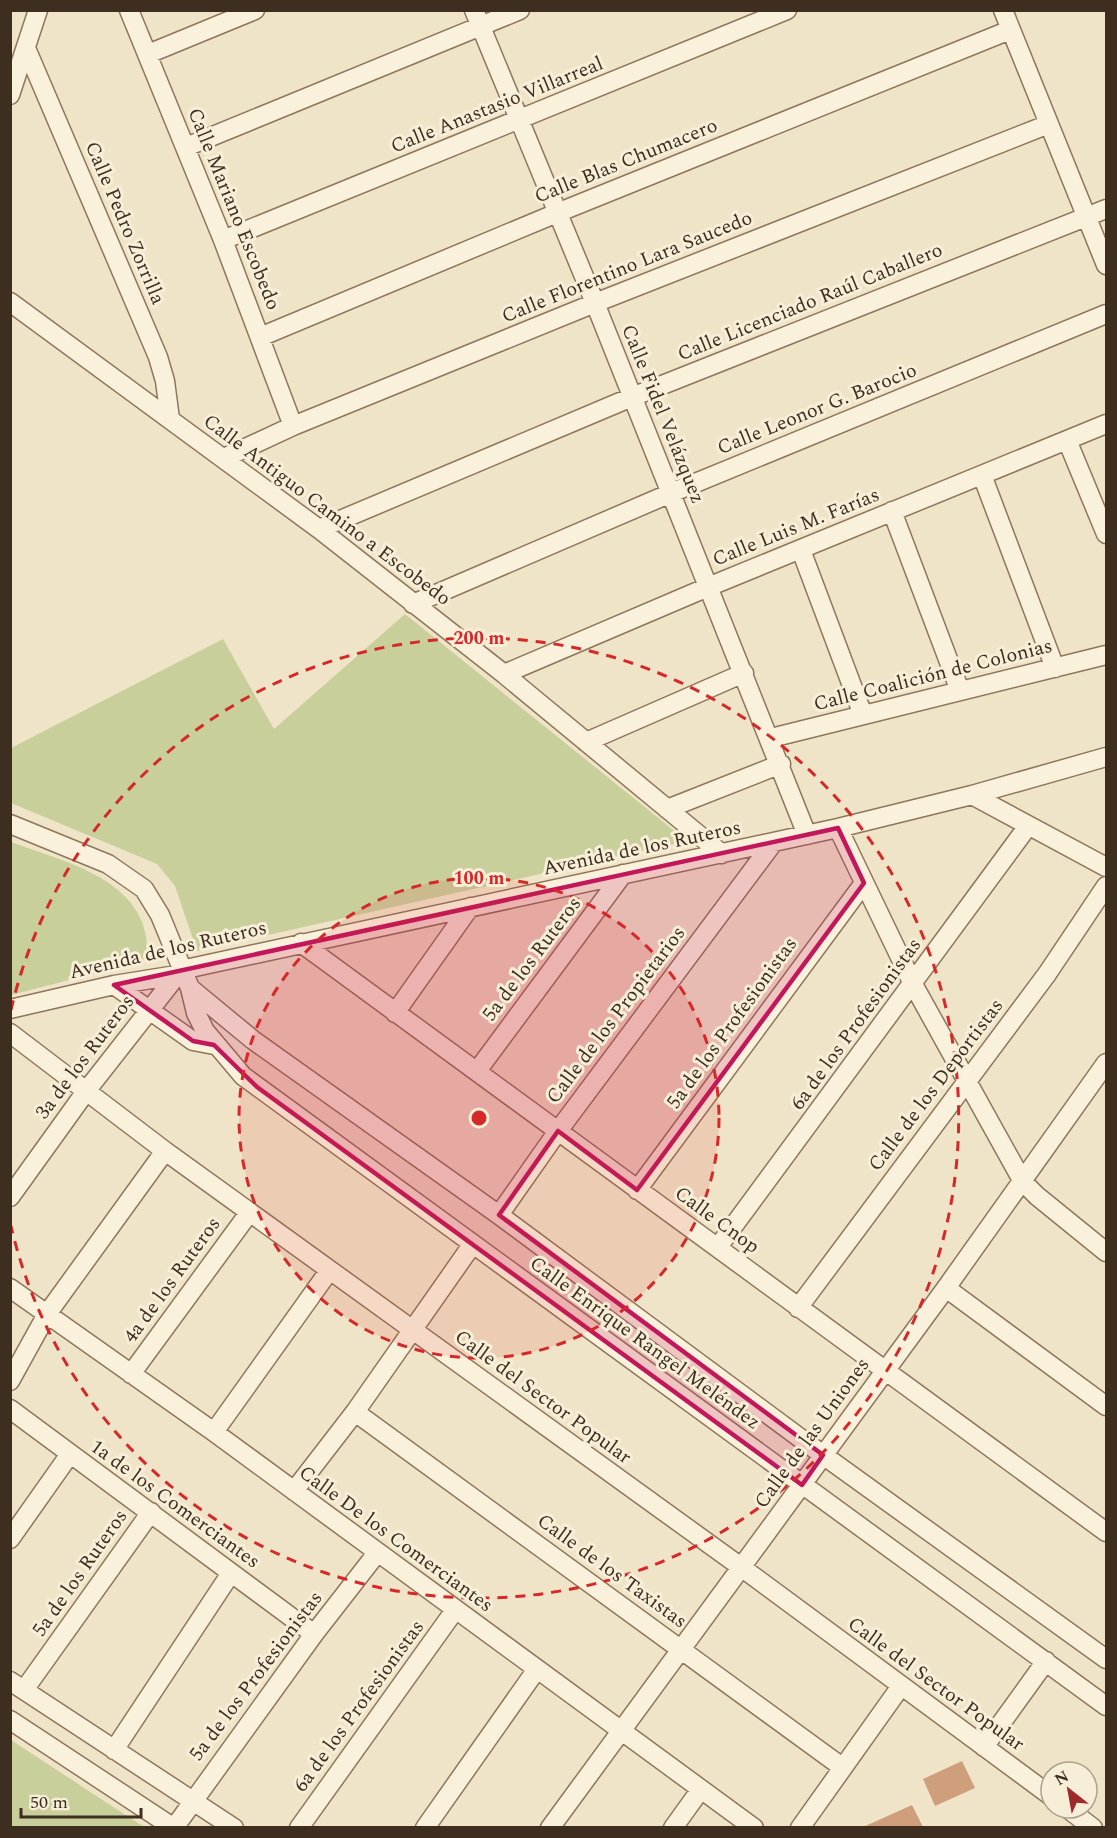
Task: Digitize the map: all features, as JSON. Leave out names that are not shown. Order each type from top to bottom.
[{"type":"street","points":[[10,94],[38,10]]},
{"type":"street","name":"Calle Mariano Escobedo","points":[[129,10],[223,240],[293,426]]},
{"type":"street","points":[[148,54],[255,10]]},
{"type":"street","points":[[186,147],[477,19],[520,10]]},
{"type":"street","name":"Calle Anastasio Villarreal","points":[[223,240],[787,10]]},
{"type":"street","points":[[1003,10],[1107,265]]},
{"type":"street","name":"Calle Fidel Velázquez","points":[[477,19],[771,738],[807,835]]},
{"type":"street","name":"Calle Blas Chumacero","points":[[260,337],[556,213],[1010,30]]},
{"type":"street","name":"Calle Pedro Zorrilla","points":[[26,48],[158,357],[166,387],[170,419]]},
{"type":"street","name":"Calle Florentino Lara Saucedo","points":[[225,458],[293,426],[595,303],[1049,124]]},
{"type":"street","name":"Calle Licenciado Raúl Caballero","points":[[319,529],[632,397],[1107,209]]},
{"type":"street","name":"Calle Antiguo Camino a Escobedo","points":[[10,302],[319,529],[504,674],[722,854]]},
{"type":"street","name":"Calle Leonor G. Barocio","points":[[413,603],[671,493],[1107,314]]},
{"type":"street","name":"Calle Luis M. Farías","points":[[504,674],[708,587],[1107,424]]},
{"type":"street","points":[[1067,441],[1107,534]]},
{"type":"street","points":[[982,475],[1056,668]]},
{"type":"street","points":[[892,512],[960,691]]},
{"type":"street","points":[[801,550],[863,715]]},
{"type":"street","name":"Calle Coalición de Colonias","points":[[771,738],[1107,656]]},
{"type":"street","points":[[586,742],[744,674]]},
{"type":"street","name":"Avenida de los Ruteros","points":[[10,1009],[114,985],[179,973],[301,943],[838,828],[972,795],[1107,757]]},
{"type":"street","points":[[667,809],[781,764]]},
{"type":"street","points":[[972,795],[1107,867]]},
{"type":"street","name":"Calle Enrique Rangel Meléndez","points":[[10,824],[108,864],[135,881],[147,894],[160,915],[179,973],[190,988],[253,1040],[499,1215],[823,1455],[1107,1659]]},
{"type":"street","name":"6a de los Profesionistas","points":[[718,1247],[1028,826]]},
{"type":"street","points":[[838,828],[913,984],[1023,1182],[1037,1196],[1104,1243]]},
{"type":"street","name":"Calle de los Propietarios","points":[[499,1215],[558,1131],[772,843]]},
{"type":"street","name":"5a de los Ruteros","points":[[477,1071],[623,874]]},
{"type":"street","name":"5a de los Profesionistas","points":[[637,1190],[864,883]]},
{"type":"street","name":"Calle de los Deportistas","points":[[798,1308],[1047,974],[1107,886]]},
{"type":"street","points":[[395,1013],[470,908]]},
{"type":"street","name":"Calle Cnop","points":[[301,943],[1107,1532]]},
{"type":"street","name":"3a de los Ruteros","points":[[10,1197],[87,1090],[179,973]]},
{"type":"street","points":[[114,985],[193,1041],[214,1045]]},
{"type":"street","name":"Calle Enrique Rangel Meléndez","points":[[190,988],[196,1013],[214,1045],[257,1087],[1107,1706]]},
{"type":"street","name":"Calle del Sector Popular","points":[[10,1033],[249,1213],[741,1568],[1039,1787]]},
{"type":"street","points":[[232,1065],[232,1056],[237,1048],[244,1042],[253,1040]]},
{"type":"street","name":"Calle de las Uniones","points":[[550,1827],[946,1288],[1107,1063]]},
{"type":"street","points":[[10,1381],[47,1314],[165,1151]]},
{"type":"street","name":"4a de los Ruteros","points":[[131,1374],[249,1213]]},
{"type":"street","points":[[294,1491],[355,1412],[472,1245]]},
{"type":"street","points":[[213,1432],[329,1271]]},
{"type":"street","name":"Calle De los Comerciantes","points":[[10,1288],[213,1432],[754,1827]]},
{"type":"street","points":[[946,1288],[1107,1406]]},
{"type":"street","name":"1a de los Comerciantes","points":[[10,1409],[314,1634]]},
{"type":"street","name":"Calle de los Taxistas","points":[[355,1412],[842,1767]]},
{"type":"street","points":[[10,1539],[70,1454]]},
{"type":"street","name":"5a de los Ruteros","points":[[17,1685],[151,1512]]},
{"type":"street","name":"5a de los Profesionistas","points":[[174,1827],[314,1634],[377,1553]]},
{"type":"street","points":[[114,1750],[231,1573]]},
{"type":"street","name":"6a de los Profesionistas","points":[[299,1827],[456,1610]]},
{"type":"street","points":[[984,1747],[1046,1661]]},
{"type":"street","points":[[425,1827],[537,1670]]},
{"type":"street","points":[[17,1685],[234,1827]]},
{"type":"street","points":[[800,1827],[901,1686]]},
{"type":"street","points":[[10,1720],[174,1827]]},
{"type":"street","points":[[673,1827],[701,1789]]},
{"type":"highlighted area","points":[[838,828],[864,883],[637,1190],[558,1131],[499,1215],[823,1455],[802,1485],[257,1087],[214,1045],[193,1041],[114,985]]},
{"type":"green space","points":[[405,614],[687,841],[197,951],[175,886],[157,864],[11,803],[11,748],[223,639],[274,729]]},
{"type":"green space","points":[[11,842],[81,868],[103,879],[122,893],[137,911],[146,933],[147,960],[11,995]]},
{"type":"green space","points":[[11,1740],[144,1827],[11,1827]]},
{"type":"building","points":[[962,1761],[975,1788],[935,1806],[923,1779]]},
{"type":"building","points":[[912,1805],[923,1827],[863,1827]]}]
